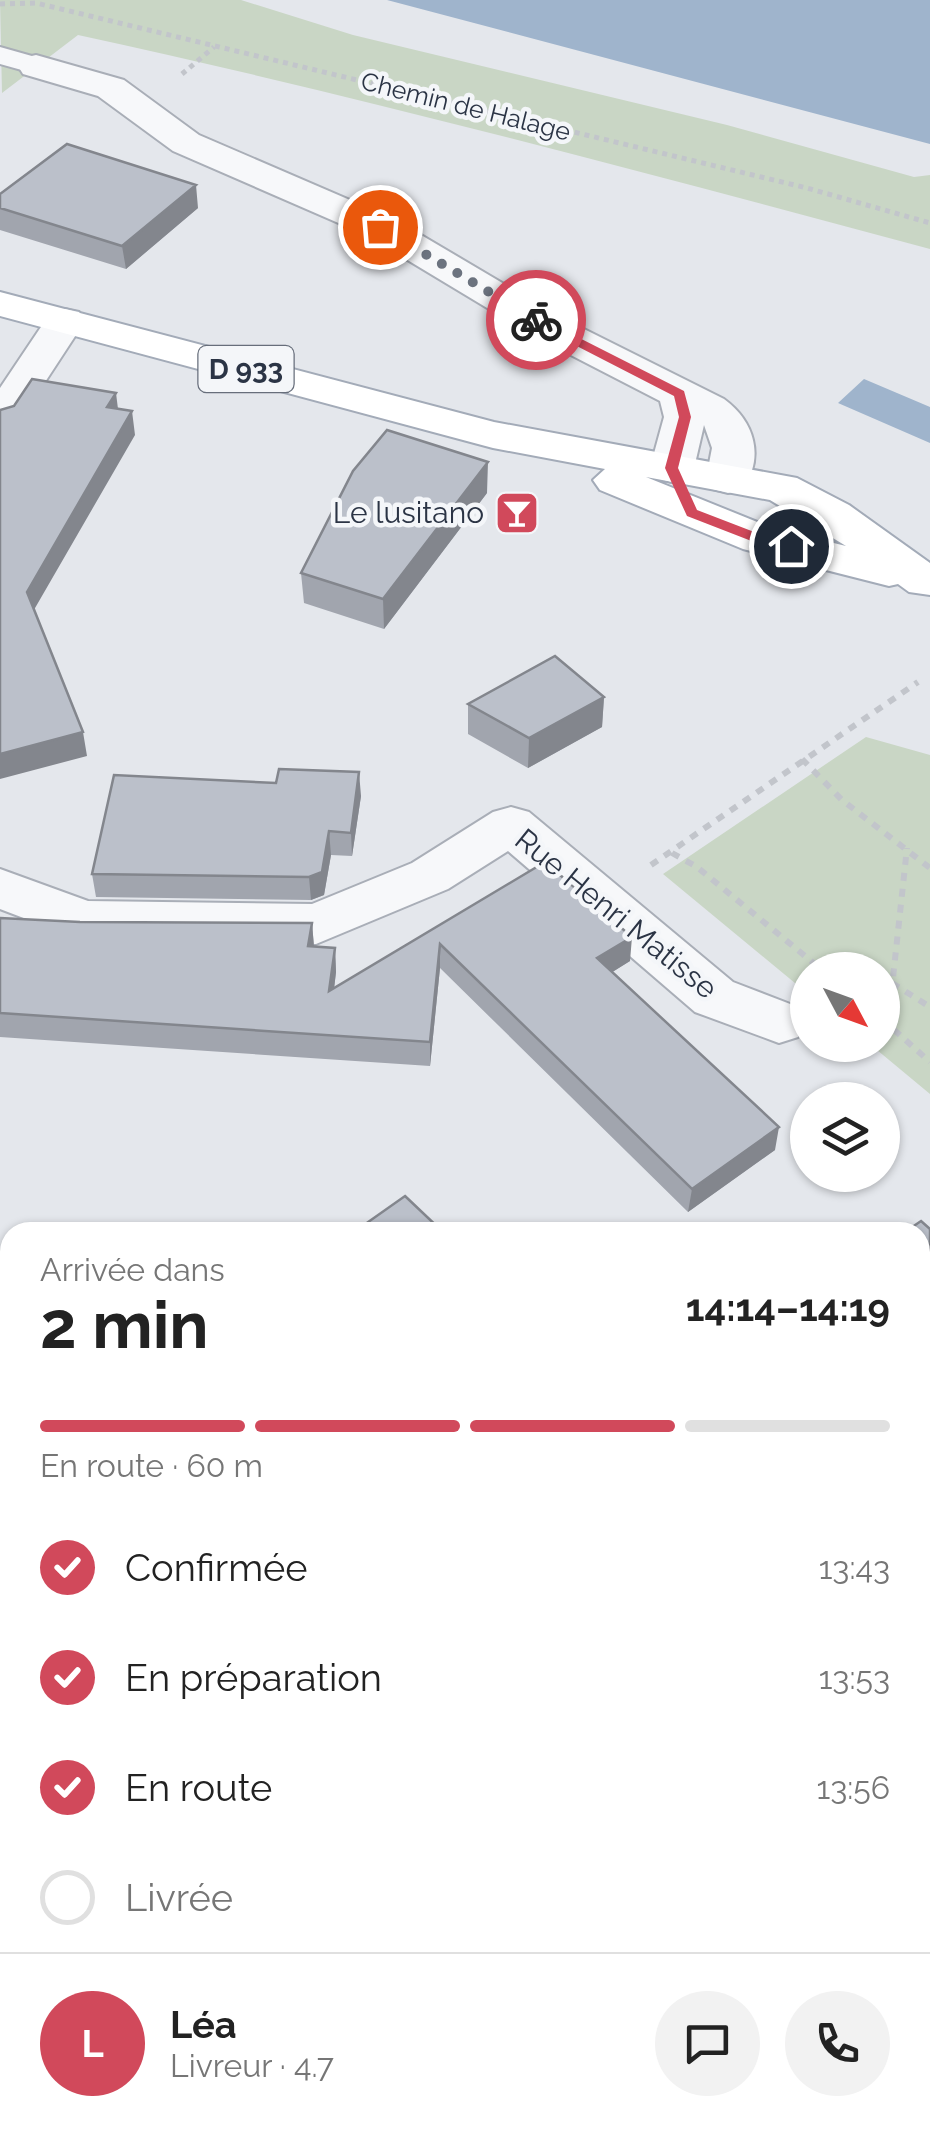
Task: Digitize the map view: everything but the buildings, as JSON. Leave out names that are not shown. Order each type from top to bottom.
[{"type":"main road","name":"D 933","points":[[0,304],[493,435],[782,488],[832,515],[928,582]]},
{"type":"main road","name":"D 933","points":[[493,435],[643,490],[759,539],[928,582]]},
{"type":"main road","points":[[672,468],[692,513],[728,480]]},
{"type":"street","points":[[18,60],[111,88],[186,144],[380,227],[546,326],[703,403],[728,421],[738,450],[728,480]]},
{"type":"street","points":[[0,419],[65,321]]},
{"type":"street","points":[[672,468],[685,417],[680,394]]},
{"type":"street","name":"Rue Henri Matisse","points":[[0,888],[84,921],[316,924],[430,876],[511,825],[714,997],[779,1022]]},
{"type":"path","name":"Chemin de Halage","points":[[0,4],[36,3],[788,184],[930,223]]},
{"type":"path","points":[[178,78],[215,46]]},
{"type":"path","points":[[594,895],[672,854],[918,682]]},
{"type":"path","points":[[802,760],[842,800],[930,868]]},
{"type":"path","points":[[895,952],[907,848]]},
{"type":"path","points":[[672,854],[697,867],[800,952]]},
{"type":"path","points":[[900,988],[930,1007]]},
{"type":"path","points":[[900,1035],[930,1062]]},
{"type":"green space","points":[[0,0],[241,0],[353,35],[727,125],[914,177],[930,175],[930,249],[399,110],[78,35],[2,93]]},
{"type":"green space","points":[[866,737],[930,755],[930,1094],[891,1062],[900,1062],[900,952],[790,952],[790,979],[663,874]]},
{"type":"water","points":[[387,0],[930,0],[930,144]]},
{"type":"water","points":[[864,379],[930,407],[930,443],[838,403]]},
{"type":"way so far","points":[[380,227],[536,320]]},
{"type":"place","name":"Le lusitano","points":[[517,513]]},
{"type":"route","points":[[536,320],[680,394],[685,417],[672,468],[692,513],[759,539],[791,546]]}]
